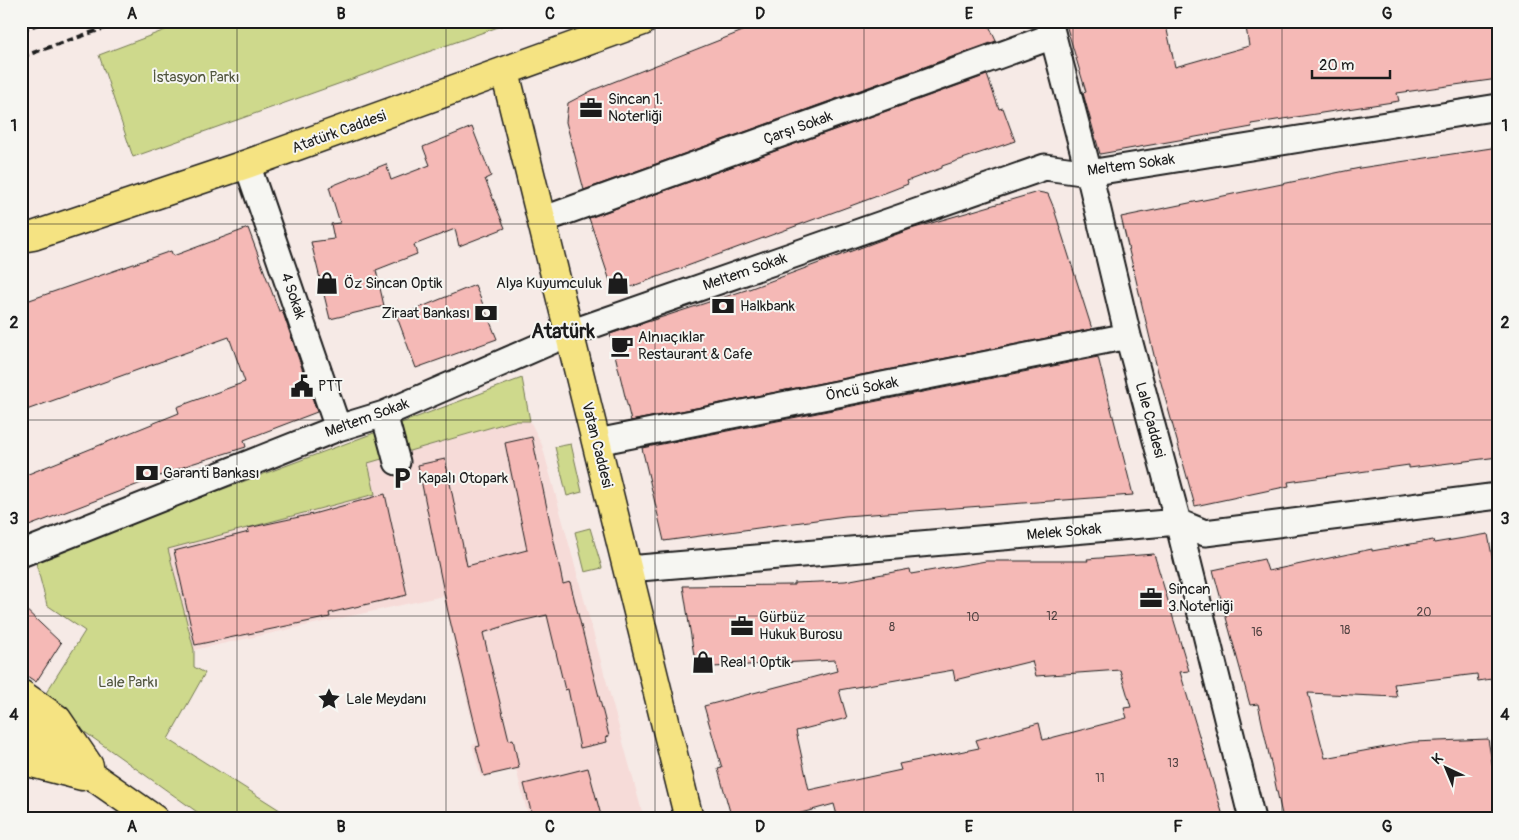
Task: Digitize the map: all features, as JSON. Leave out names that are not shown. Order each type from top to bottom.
[{"type":"main road","name":"Atatürk Caddesi","points":[[25,239],[247,164],[643,21]]},
{"type":"main road","name":"Vatan Caddesi","points":[[505,72],[689,819]]},
{"type":"main road","points":[[21,694],[57,718],[99,780]]},
{"type":"main road","points":[[21,726],[154,819]]},
{"type":"main road","points":[[21,758],[28,762],[99,780]]},
{"type":"street","name":"Lale Caddesi","points":[[1051,29],[1090,173],[1128,336],[1178,522],[1252,819]]},
{"type":"street","name":"Çarşı Sokak","points":[[542,220],[1051,29]]},
{"type":"street","name":"Meltem Sokak","points":[[21,554],[338,428],[384,414],[570,333],[1045,167],[1090,173],[1498,107]]},
{"type":"street","name":"4 Sokak","points":[[247,164],[338,428]]},
{"type":"street","name":"Öncü Sokak","points":[[597,442],[1128,336]]},
{"type":"street","points":[[384,414],[397,462]]},
{"type":"street","name":"Melek Sokak","points":[[628,569],[1178,522],[1205,533],[1498,496]]},
{"type":"shaded area","points":[[520,419],[530,421],[542,445],[644,819],[529,819],[516,769],[481,777],[472,745],[477,743],[443,596],[194,650],[168,549],[375,494],[368,463]]},
{"type":"green space","name":"İstasyon Parkı","points":[[189,21],[515,21],[133,157],[99,55]]},
{"type":"green space","name":"Lale Parkı","points":[[522,378],[530,421],[513,421],[368,463],[375,494],[168,549],[194,650],[194,667],[205,673],[168,739],[294,819],[207,819],[41,701],[85,631],[47,605],[35,559]]},
{"type":"green space","points":[[571,444],[582,492],[567,496],[555,447]]},
{"type":"green space","points":[[590,528],[602,568],[585,572],[575,532]]},
{"type":"building","points":[[768,21],[987,21],[996,41],[584,190],[566,122],[568,103],[593,90]]},
{"type":"building","points":[[1065,21],[1165,21],[1175,67],[1249,46],[1245,21],[1498,21],[1498,79],[1397,93],[1399,101],[1251,124],[1252,127],[1100,154],[1083,93],[1086,92]]},
{"type":"building","points":[[987,75],[999,109],[1003,108],[1015,141],[942,166],[942,168],[907,181],[908,184],[872,198],[614,293],[589,218]]},
{"type":"building","points":[[472,127],[491,176],[485,179],[505,228],[459,246],[455,229],[414,245],[417,254],[376,270],[384,306],[330,319],[311,242],[334,239],[331,224],[340,223],[329,187],[386,164],[391,180],[430,165],[423,147]]},
{"type":"building","points":[[1498,147],[1498,457],[1409,468],[1409,465],[1288,482],[1289,486],[1195,506],[1158,372],[1121,217],[1360,168]]},
{"type":"building","points":[[1038,192],[1048,194],[1053,206],[1092,329],[631,421],[610,334],[749,289],[911,229]]},
{"type":"building","points":[[248,228],[279,311],[282,310],[317,412],[244,440],[246,447],[191,464],[21,529],[21,477],[179,413],[177,407],[245,382],[229,337],[21,412],[21,303],[171,251],[173,256]]},
{"type":"building","points":[[475,285],[497,339],[416,368],[397,317]]},
{"type":"building","points":[[1098,357],[1133,495],[845,516],[664,541],[642,448]]},
{"type":"building","points":[[532,437],[563,584],[570,582],[609,736],[606,737],[607,742],[580,748],[568,689],[565,690],[547,615],[517,622],[483,633],[509,740],[513,739],[519,768],[484,776],[476,747],[480,746],[448,612],[418,465],[445,459],[467,566],[527,550],[505,443]]},
{"type":"building","points":[[385,494],[407,595],[329,613],[330,617],[195,645],[174,551],[249,532],[248,528],[313,514]]},
{"type":"building","points":[[1488,534],[1498,589],[1498,678],[1478,681],[1477,674],[1394,684],[1397,697],[1308,693],[1325,758],[1413,742],[1488,739],[1498,798],[1498,819],[1283,819],[1258,704],[1250,705],[1213,570],[1264,559],[1268,571],[1372,549],[1372,551],[1433,540],[1434,543]]},
{"type":"building","points":[[1154,554],[1189,671],[1180,672],[1224,819],[838,819],[834,804],[779,819],[732,819],[718,769],[722,768],[704,706],[837,671],[835,660],[696,668],[683,586],[794,585],[794,583],[845,581],[910,569],[911,574],[986,561],[1088,561],[1087,559]],"holes":[[[1032,661],[1036,676],[1120,670],[1131,707],[1124,708],[1127,718],[1043,740],[1039,723],[976,740],[979,748],[899,764],[901,770],[809,790],[796,731],[847,718],[839,690],[953,670],[955,680]]]},
{"type":"building","points":[[21,605],[61,643],[36,682],[21,672]]},
{"type":"building","points":[[588,768],[602,819],[533,819],[524,784]]},
{"type":"railway","points":[[21,30],[47,21]]},
{"type":"railway","points":[[21,57],[125,21]]},
{"type":"place","name":"Sincan 1. Noterliği","points":[[591,108]]},
{"type":"place","name":"Öz Sincan Optik","points":[[327,283]]},
{"type":"place","name":"Alya Kuyumculuk","points":[[618,283]]},
{"type":"place","name":"Halkbank","points":[[723,306]]},
{"type":"place","name":"Ziraat Bankası","points":[[486,313]]},
{"type":"place","name":"Alnıaçıklar Restaurant & Cafe","points":[[622,346]]},
{"type":"place","name":"PTT","points":[[302,386]]},
{"type":"place","name":"Garanti Bankası","points":[[147,473]]},
{"type":"place","name":"Kapalı Otopark","points":[[402,478]]},
{"type":"place","name":"Sincan 3.Noterliği","points":[[1151,598]]},
{"type":"place","name":"Gürbüz Hukuk Burosu","points":[[742,626]]},
{"type":"place","name":"Real 1 Optik","points":[[703,662]]},
{"type":"place","name":"Lale Meydanı","points":[[329,699]]},
{"type":"district","name":"Atatürk","points":[[563,331]]}]
